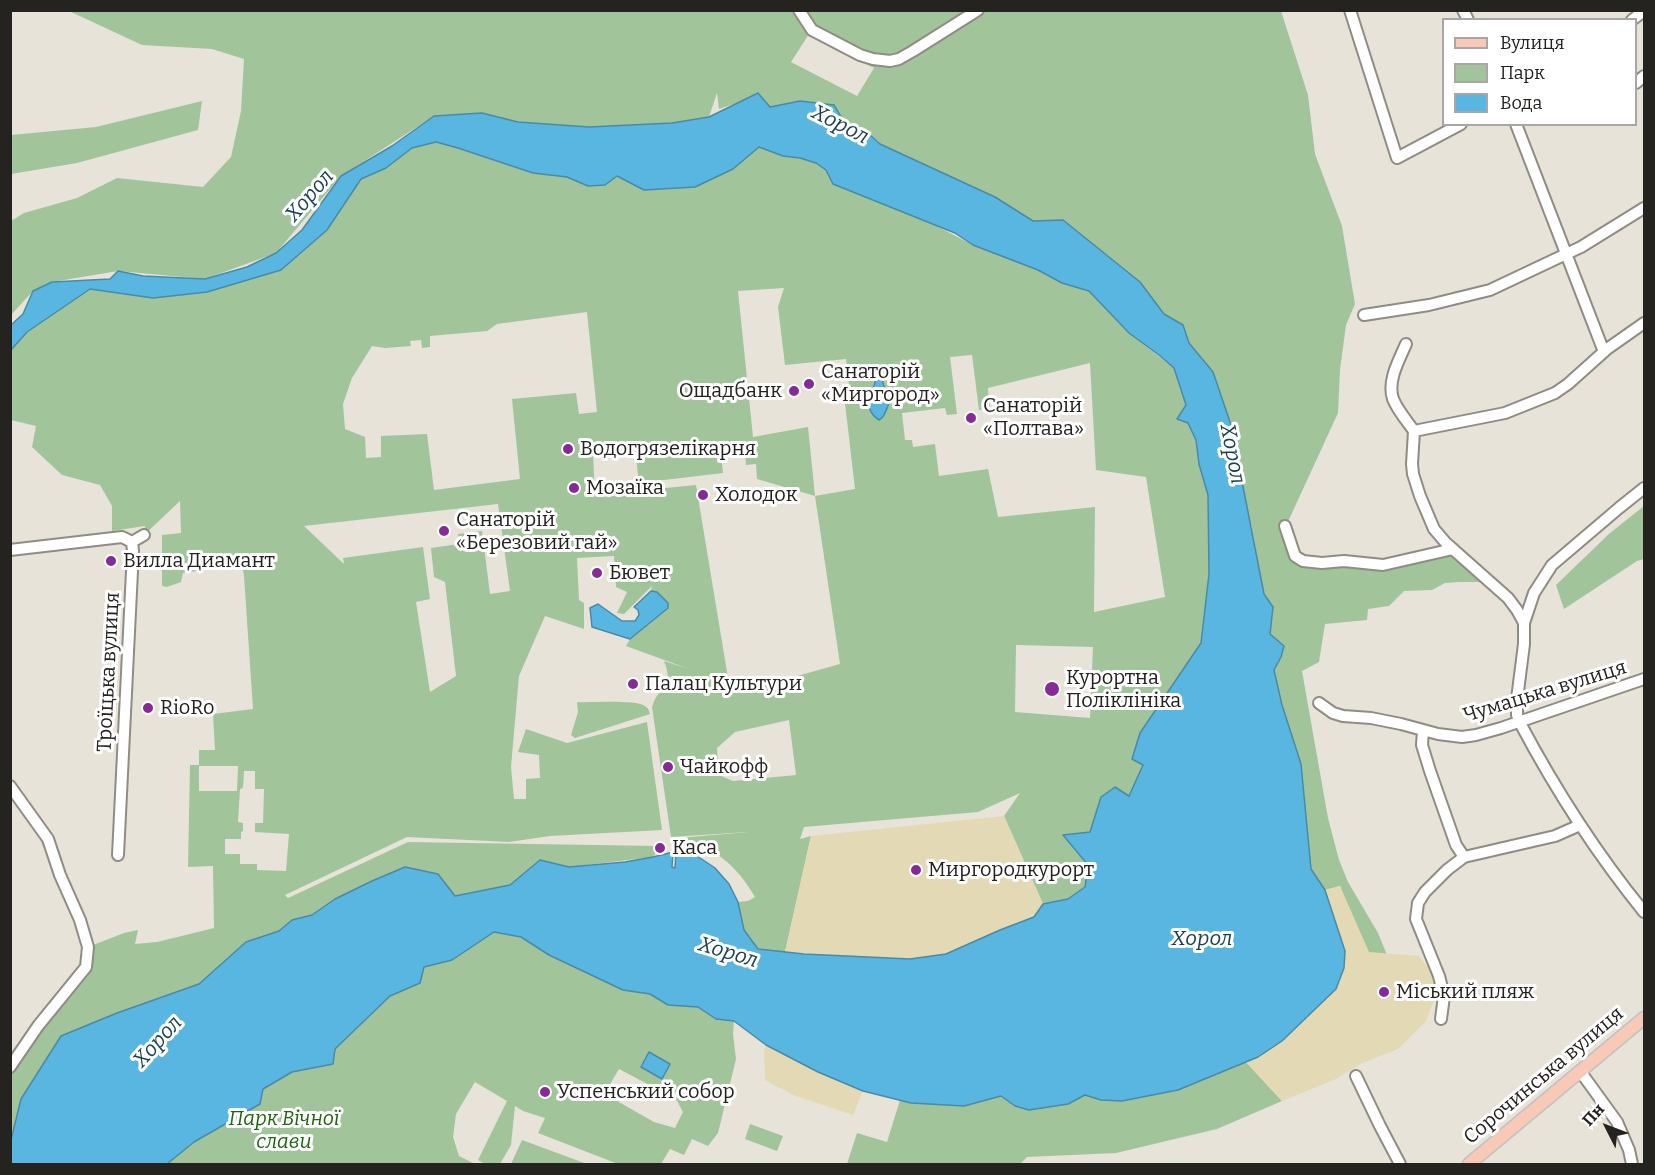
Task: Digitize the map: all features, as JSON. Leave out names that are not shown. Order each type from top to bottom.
[{"type":"main road","name":"Сорочинська вулиця","points":[[1469,1164],[1644,1018]]},
{"type":"street","points":[[799,10],[812,30],[860,55],[890,61],[913,51],[978,10]]},
{"type":"street","points":[[1350,10],[1397,158],[1457,126]]},
{"type":"street","points":[[1517,126],[1604,352]]},
{"type":"street","points":[[1364,315],[1429,305],[1490,290],[1581,248],[1644,208]]},
{"type":"street","points":[[1414,431],[1505,413],[1555,393],[1604,352],[1644,323]]},
{"type":"street","points":[[1406,344],[1394,370],[1392,391],[1393,399],[1399,410],[1414,431],[1412,464],[1419,496],[1434,529],[1508,598],[1524,623]]},
{"type":"street","points":[[1644,488],[1552,565],[1534,593],[1524,623],[1524,644],[1516,699],[1519,721],[1545,770],[1620,883],[1644,912]]},
{"type":"street","points":[[1286,526],[1294,556],[1303,561],[1322,563],[1344,561],[1383,565],[1453,549]]},
{"type":"street","points":[[10,550],[122,537],[132,542],[144,535]]},
{"type":"street","name":"Троїцька вулиця","points":[[118,855],[132,542]]},
{"type":"street","name":"Чумацька вулиця","points":[[1319,703],[1333,713],[1342,716],[1371,718],[1438,734],[1462,737],[1476,735],[1644,679]]},
{"type":"street","points":[[1423,730],[1422,745],[1430,771],[1456,845],[1464,857]]},
{"type":"street","points":[[10,786],[48,839],[60,875],[80,920],[88,947],[86,968],[38,1026],[10,1067]]},
{"type":"street","points":[[1440,1019],[1444,996],[1439,976],[1416,919],[1418,903],[1425,892],[1464,857],[1555,836],[1580,825]]},
{"type":"street","points":[[1580,1071],[1617,1122],[1629,1150],[1632,1164]]},
{"type":"street","points":[[1356,1076],[1400,1164]]},
{"type":"green space","points":[[69,11],[1281,11],[1308,95],[1315,154],[1342,226],[1355,304],[1346,325],[1340,370],[1338,413],[1286,526],[1295,556],[1383,565],[1453,549],[1493,586],[1478,582],[1459,582],[1445,583],[1432,590],[1404,591],[1389,606],[1368,609],[1367,620],[1325,624],[1319,662],[1302,671],[1328,818],[1339,860],[1348,882],[1378,933],[1389,960],[1378,1017],[1340,886],[1325,890],[1311,869],[1307,835],[1274,669],[1281,657],[1270,634],[1273,607],[1264,595],[1252,529],[1213,372],[1189,343],[1183,325],[1164,314],[1140,282],[1063,220],[1033,221],[995,197],[880,144],[862,128],[843,122],[800,101],[770,107],[758,93],[719,109],[717,93],[709,117],[672,123],[589,127],[518,122],[482,113],[434,116],[341,176],[276,253],[205,279],[118,271],[52,282],[33,291],[11,315],[11,221],[24,213],[77,198],[117,178],[203,187],[231,157],[241,111],[244,59],[212,49],[142,45]],"holes":[[[809,34],[874,68],[857,96],[791,62]]]},
{"type":"green space","points":[[202,101],[198,130],[77,163],[11,174],[11,135],[96,127]]},
{"type":"green space","points":[[436,142],[533,173],[567,177],[588,186],[605,185],[617,176],[644,190],[733,169],[759,147],[783,156],[816,163],[973,245],[1038,270],[1062,283],[1089,291],[1129,333],[1174,368],[1186,405],[1188,423],[1196,440],[1208,495],[1209,574],[1201,643],[1140,733],[1143,765],[1129,796],[1115,788],[1101,797],[1090,832],[1085,887],[1068,899],[1043,904],[1004,816],[1020,793],[978,812],[804,827],[800,839],[811,836],[785,952],[758,949],[744,930],[738,902],[748,901],[755,897],[741,876],[714,852],[679,838],[748,832],[671,837],[652,707],[667,682],[664,661],[689,669],[626,646],[630,639],[668,608],[657,592],[651,591],[652,586],[624,614],[617,613],[627,592],[616,587],[614,556],[577,558],[579,600],[584,603],[584,629],[545,616],[519,676],[511,767],[514,799],[526,799],[526,779],[540,778],[539,755],[518,752],[526,729],[567,743],[647,722],[662,830],[550,836],[509,842],[407,837],[285,895],[288,898],[408,842],[657,846],[653,857],[569,867],[540,860],[510,885],[455,896],[438,874],[335,899],[312,915],[292,920],[279,931],[246,942],[199,984],[61,1036],[21,1099],[11,1140],[11,1067],[86,968],[88,947],[138,930],[135,944],[157,942],[214,928],[213,866],[188,867],[190,765],[199,765],[199,750],[215,750],[213,714],[253,709],[242,564],[183,573],[181,582],[167,587],[162,586],[162,535],[181,533],[180,501],[144,535],[145,526],[112,531],[112,506],[100,485],[62,475],[32,447],[36,426],[11,420],[11,350],[27,332],[90,289],[153,298],[207,292],[327,230],[361,179],[386,168],[412,148]],"holes":[[[784,288],[778,307],[785,365],[846,359],[849,385],[843,386],[855,489],[815,496],[808,427],[753,437],[738,291]],[[587,312],[597,412],[579,414],[576,393],[512,399],[520,479],[434,490],[427,434],[381,436],[381,457],[366,458],[365,437],[345,429],[343,404],[352,378],[372,346],[385,348],[411,346],[410,341],[421,340],[422,348],[430,347],[430,336],[487,331],[497,324]],[[972,355],[979,410],[990,409],[988,388],[1090,363],[1096,470],[1146,477],[1165,597],[1094,612],[1095,507],[998,517],[988,469],[939,476],[935,444],[913,447],[912,440],[905,440],[902,413],[945,408],[947,415],[957,414],[950,357]],[[744,442],[746,465],[756,464],[757,479],[815,496],[840,664],[783,680],[729,684],[696,485],[595,495],[593,454],[635,449],[639,483],[723,473],[720,445]],[[498,504],[510,591],[490,594],[482,531],[458,534],[459,544],[431,548],[434,577],[445,582],[456,676],[430,692],[416,602],[430,599],[423,547],[343,558],[344,564],[304,526]],[[1016,645],[1093,647],[1090,718],[1015,712]],[[789,720],[796,775],[733,781],[719,775],[717,748],[735,732]],[[199,766],[238,766],[237,791],[199,791]],[[244,771],[255,771],[255,789],[264,789],[263,823],[255,823],[255,832],[289,834],[286,871],[257,870],[257,864],[240,864],[240,854],[225,854],[225,839],[241,839],[243,823],[238,822],[240,789],[243,788]]]},
{"type":"green space","points":[[1644,506],[1644,559],[1637,561],[1564,609],[1556,585],[1610,533]]},
{"type":"green space","points":[[577,702],[639,704],[645,706],[650,714],[575,738],[571,735],[578,712]]},
{"type":"green space","name":"Парк Вічної слави","points":[[493,932],[521,937],[549,955],[623,990],[650,994],[668,1005],[698,1007],[716,1019],[734,1021],[736,1059],[718,1133],[708,1146],[692,1139],[684,1155],[670,1149],[661,1164],[618,1164],[538,1133],[545,1118],[515,1106],[511,1145],[500,1164],[485,1164],[478,1160],[507,1101],[475,1082],[456,1114],[453,1137],[459,1156],[475,1164],[166,1164],[194,1142],[260,1104],[263,1089],[292,1072],[333,1064],[335,1049],[390,996],[420,983],[424,967],[452,960]],"holes":[[[619,1069],[672,1097],[675,1092],[678,1092],[676,1099],[683,1112],[675,1128],[654,1122],[589,1085],[606,1091]]]},
{"type":"green space","points":[[1246,1062],[1282,1101],[1217,1129],[1116,1153],[1027,1157],[1020,1164],[847,1164],[857,1133],[887,1142],[900,1100],[911,1103],[964,1106],[1001,1096],[1015,1106],[1068,1104],[1085,1095],[1101,1100],[1178,1090]]},
{"type":"green space","points":[[750,1124],[783,1136],[777,1151],[745,1139]]},
{"type":"green space","points":[[522,1140],[587,1164],[511,1164]]},
{"type":"sand","name":"Миргородкурорт","points":[[1004,816],[1043,904],[1034,917],[946,954],[910,959],[785,952],[811,836]]},
{"type":"sand","name":"Міський пляж","points":[[1340,886],[1369,952],[1419,956],[1431,972],[1436,995],[1426,1021],[1398,1049],[1360,1064],[1336,1079],[1282,1101],[1246,1062],[1258,1057],[1306,1019],[1320,1004],[1345,951],[1325,890]]},
{"type":"sand","points":[[766,1045],[818,1072],[863,1091],[853,1115],[793,1095],[765,1080],[764,1051]]},
{"type":"water","name":"Хорол","points":[[758,93],[770,107],[800,101],[834,105],[844,122],[862,128],[880,144],[995,197],[1033,221],[1063,220],[1140,282],[1164,314],[1183,325],[1189,343],[1213,372],[1231,425],[1264,594],[1273,607],[1270,634],[1284,646],[1274,670],[1282,705],[1301,764],[1311,869],[1325,890],[1345,951],[1344,968],[1336,989],[1282,1041],[1258,1057],[1178,1090],[1122,1101],[1101,1100],[1085,1095],[1068,1104],[1029,1110],[1015,1106],[1001,1096],[964,1106],[911,1103],[863,1091],[818,1072],[766,1045],[734,1021],[716,1019],[698,1007],[668,1005],[650,994],[623,990],[549,955],[521,937],[494,932],[452,960],[424,967],[420,983],[390,996],[335,1049],[333,1064],[292,1072],[263,1089],[260,1104],[194,1142],[167,1164],[11,1164],[11,1140],[21,1099],[61,1036],[199,984],[246,942],[279,931],[292,920],[312,915],[335,899],[405,867],[438,874],[455,896],[510,885],[540,860],[569,867],[625,862],[673,852],[672,867],[675,868],[676,852],[697,856],[715,868],[729,884],[738,902],[744,930],[758,949],[804,954],[910,959],[946,954],[1034,917],[1043,904],[1068,899],[1085,887],[1088,865],[1063,835],[1090,832],[1101,797],[1115,787],[1129,796],[1143,765],[1132,759],[1140,733],[1201,643],[1209,574],[1208,495],[1199,464],[1196,440],[1188,423],[1177,419],[1186,405],[1174,368],[1129,333],[1089,291],[1062,283],[1038,270],[973,245],[955,233],[833,184],[826,170],[816,163],[783,156],[759,147],[733,169],[695,187],[644,190],[617,176],[605,185],[588,186],[567,177],[533,173],[436,142],[412,148],[386,168],[361,179],[327,230],[281,270],[207,292],[153,298],[90,289],[27,332],[11,350],[11,325],[23,314],[33,291],[52,282],[110,279],[118,271],[143,276],[205,279],[247,267],[276,253],[302,230],[341,176],[392,146],[434,116],[482,113],[518,122],[589,127],[672,123],[709,117]]},
{"type":"water","points":[[876,367],[884,370],[882,378],[892,399],[884,416],[879,420],[871,412],[868,402],[875,382],[872,370]]},
{"type":"water","points":[[651,591],[657,592],[668,603],[668,608],[630,639],[592,627],[590,608],[598,604],[622,621],[635,621],[639,615],[638,610],[634,607]]},
{"type":"water","points":[[649,1052],[670,1064],[662,1079],[641,1067]]},
{"type":"place","name":"Санаторій «Миргород»","points":[[809,384]]},
{"type":"place","name":"Ощадбанк","points":[[794,391]]},
{"type":"place","name":"Санаторій «Полтава»","points":[[971,418]]},
{"type":"place","name":"Водогрязелікарня","points":[[568,449]]},
{"type":"place","name":"Мозаїка","points":[[574,488]]},
{"type":"place","name":"Холодок","points":[[703,495]]},
{"type":"place","name":"Санаторій «Березовий гай»","points":[[444,531]]},
{"type":"place","name":"Вилла Диамант","points":[[111,561]]},
{"type":"place","name":"Бювет","points":[[597,573]]},
{"type":"place","name":"Палац Культури","points":[[633,684]]},
{"type":"place","name":"Курортна Поліклініка","points":[[1052,689]]},
{"type":"place","name":"RioRo","points":[[148,708]]},
{"type":"place","name":"Чайкофф","points":[[668,767]]},
{"type":"place","name":"Каса","points":[[660,848]]},
{"type":"place","name":"Миргородкурорт","points":[[916,870]]},
{"type":"place","name":"Міський пляж","points":[[1384,992]]},
{"type":"place","name":"Успенський собор","points":[[545,1092]]}]
